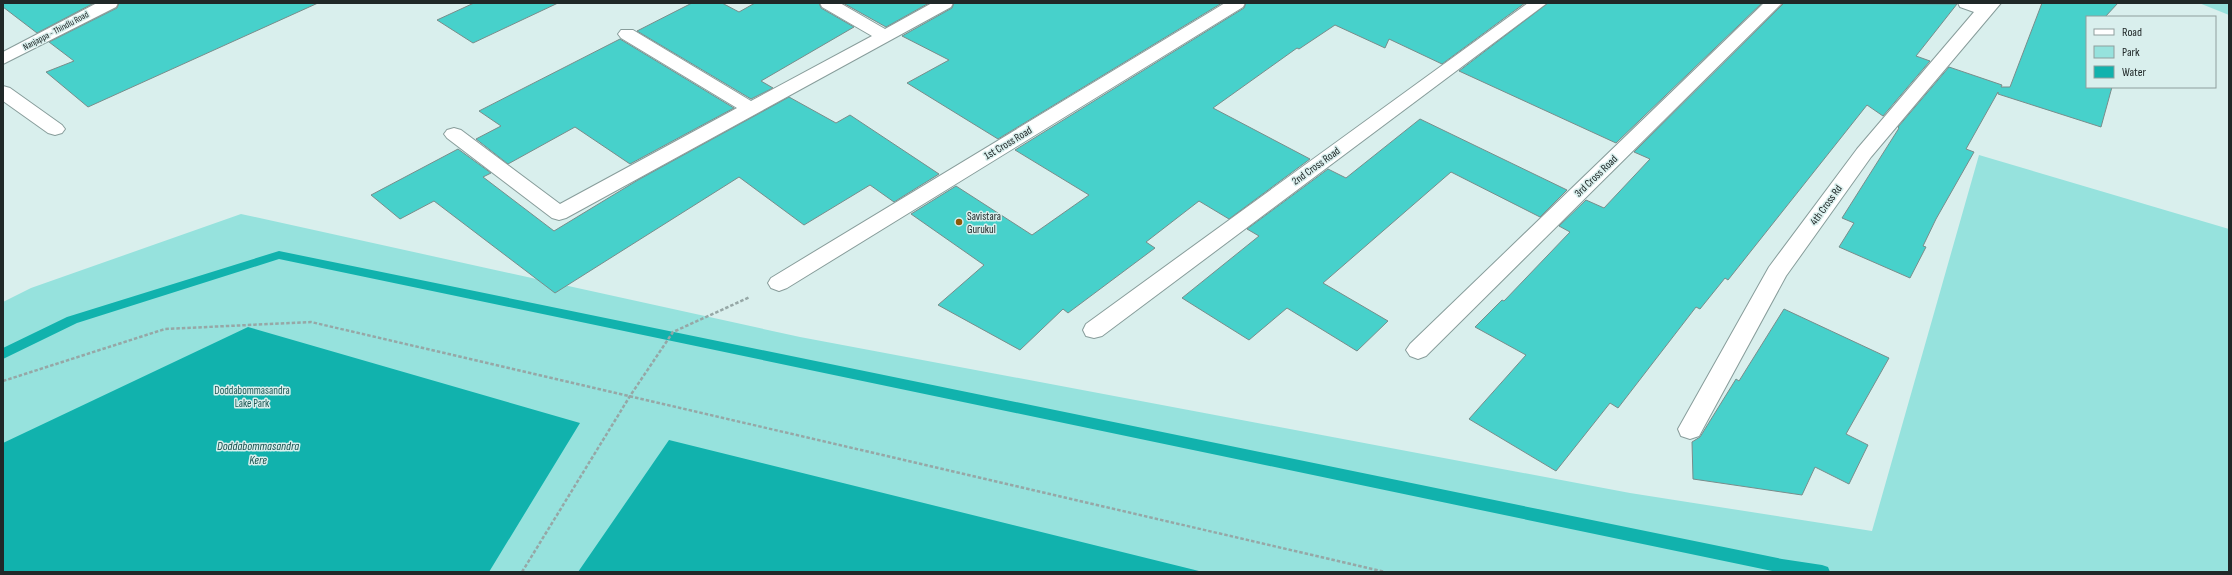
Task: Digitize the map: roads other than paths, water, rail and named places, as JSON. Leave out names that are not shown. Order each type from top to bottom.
[{"type":"street","name":"Nanjappa - Thindlu Road","points":[[4,56],[110,3]]},
{"type":"street","points":[[828,3],[885,36]]},
{"type":"street","points":[[454,134],[559,213],[944,3]]},
{"type":"street","name":"1st Cross Road","points":[[779,283],[1236,3]]},
{"type":"street","name":"2nd Cross Road","points":[[1094,330],[1539,3]]},
{"type":"street","name":"3rd Cross Road","points":[[1418,350],[1774,3]]},
{"type":"street","points":[[1966,3],[1989,7]]},
{"type":"street","name":"4th Cross Rd","points":[[1690,429],[1777,272],[1864,153],[1989,7]]},
{"type":"street","points":[[627,34],[751,109]]},
{"type":"street","points":[[3,92],[55,129]]},
{"type":"water","name":"Doddabommasandra Kere","points":[[248,327],[580,423],[489,572],[3,572],[3,443]]},
{"type":"water","points":[[669,440],[1203,572],[578,572]]},
{"type":"waterway","points":[[3,354],[72,320],[279,255],[1782,566],[1822,572]]},
{"type":"place","name":"Savistara Gurukul","points":[[959,222]]},
{"type":"park label","name":"Doddabommasandra Lake Park","points":[[252,396]]}]
